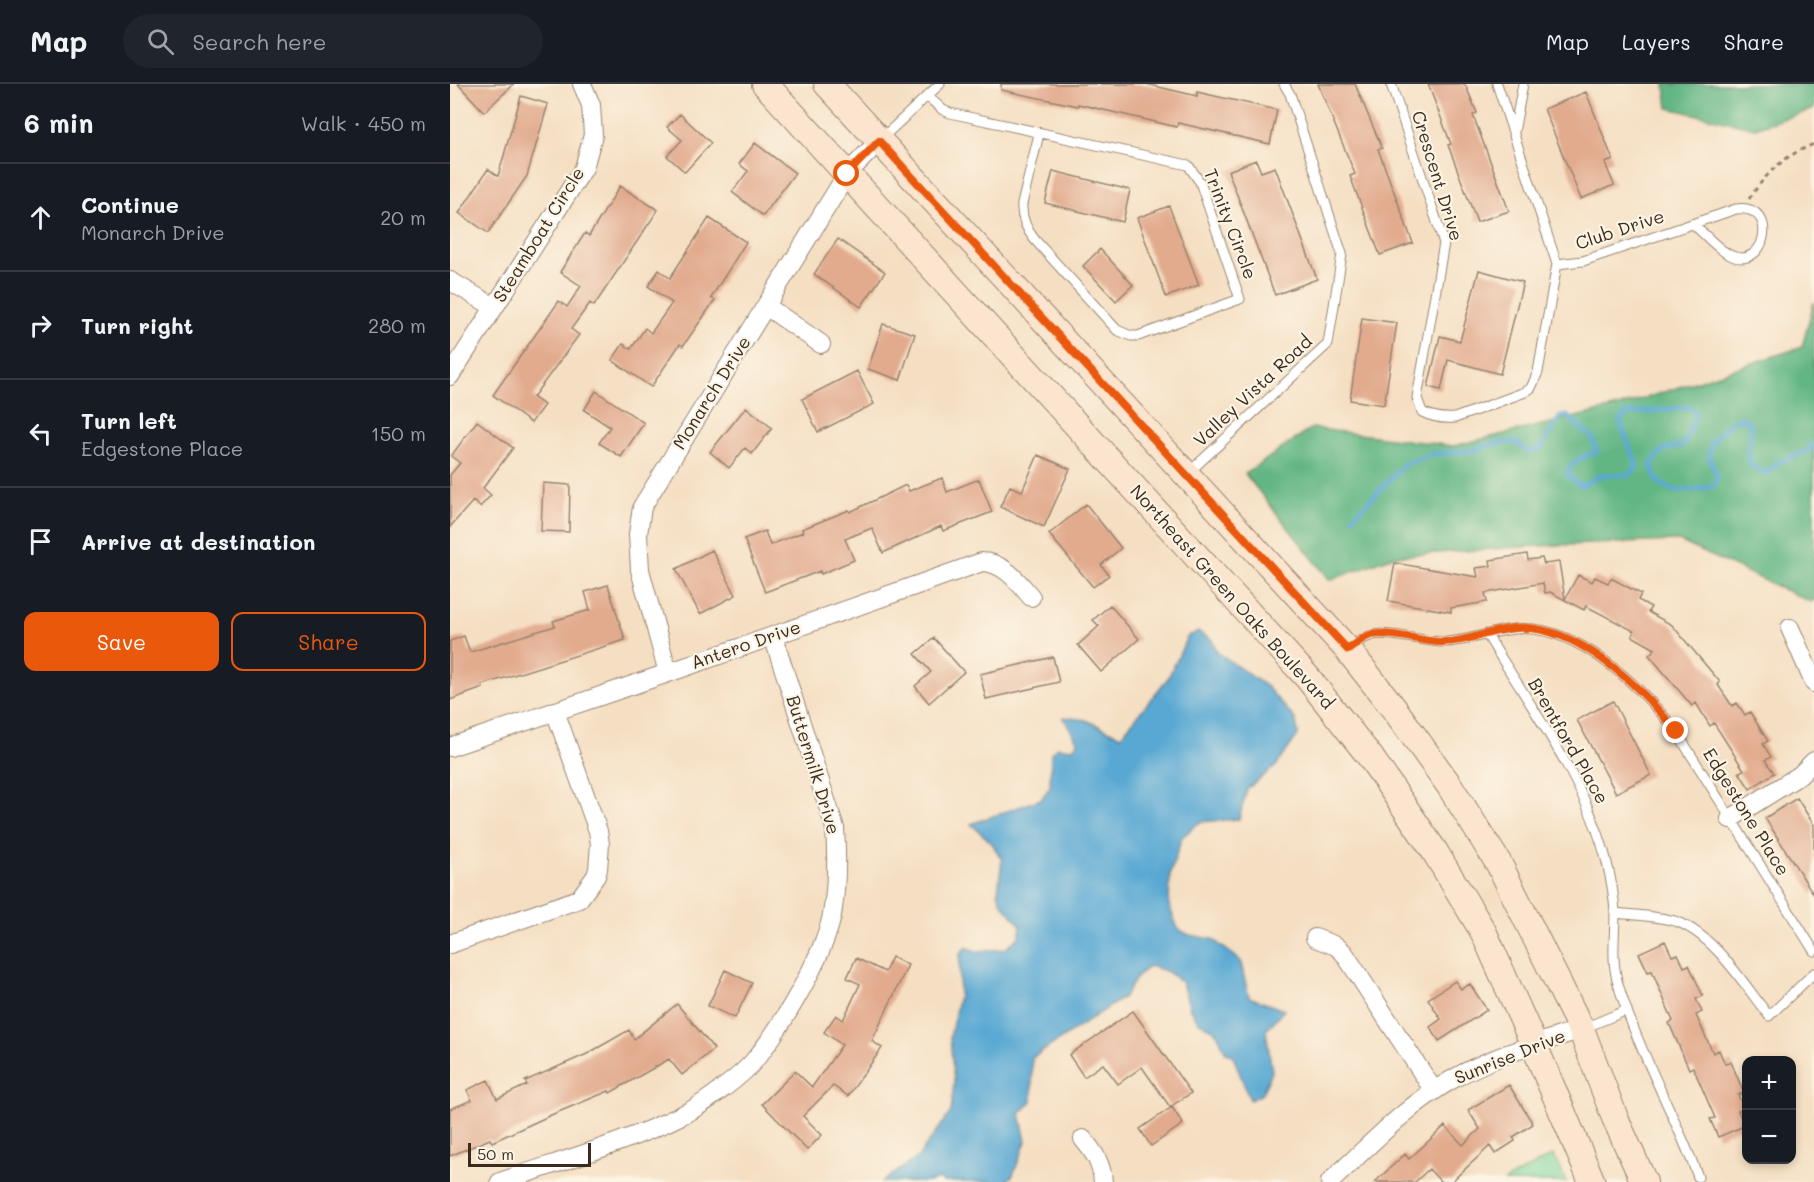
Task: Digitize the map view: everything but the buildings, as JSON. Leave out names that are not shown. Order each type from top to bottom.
[{"type":"main road","name":"Northeast Green Oaks Boulevard","points":[[765,84],[1307,677],[1371,758],[1435,852],[1484,933],[1592,1182]]},
{"type":"main road","points":[[827,84],[1348,650],[1449,785],[1499,864],[1581,1029],[1615,1118],[1644,1182]]},
{"type":"street","name":"Steamboat Circle","points":[[450,376],[584,168],[593,135],[591,105],[582,84]]},
{"type":"street","name":"Monarch Drive","points":[[668,673],[640,570],[638,534],[642,507],[847,174],[879,141]]},
{"type":"street","points":[[450,281],[494,307]]},
{"type":"street","points":[[766,306],[821,344]]},
{"type":"street","name":"Antero Drive","points":[[450,747],[982,562],[994,562],[1020,582],[1031,597]]},
{"type":"street","points":[[1790,628],[1814,682]]},
{"type":"street","name":"Buttermilk Drive","points":[[500,1182],[643,1132],[685,1114],[709,1099],[751,1064],[773,1035],[818,953],[831,916],[837,861],[835,828],[773,636]]},
{"type":"street","points":[[450,944],[579,899],[596,876],[600,844],[598,831],[555,711]]},
{"type":"street","points":[[1730,819],[1800,775],[1814,760]]},
{"type":"street","points":[[1315,938],[1336,946],[1344,953],[1434,1090]]},
{"type":"street","name":"Sunrise Drive","points":[[1330,1182],[1434,1090],[1470,1070],[1581,1029]]},
{"type":"street","points":[[1083,1140],[1093,1150],[1100,1163],[1103,1182]]},
{"type":"lane","points":[[879,141],[940,84]]},
{"type":"lane","name":"Valley Vista Road","points":[[1186,475],[1328,344],[1342,254],[1290,94],[1284,84]]},
{"type":"lane","name":"Crescent Drive","points":[[1391,84],[1444,243],[1417,399],[1422,412],[1455,418],[1531,388],[1538,372],[1557,264]]},
{"type":"lane","points":[[1497,84],[1557,264]]},
{"type":"lane","points":[[1514,134],[1523,84]]},
{"type":"lane","name":"Trinity Circle","points":[[927,96],[950,113],[1188,165],[1200,183],[1240,299],[1138,336],[1131,336],[1117,330],[1026,228],[1021,211],[1039,134]]},
{"type":"lane","name":"Club Drive","points":[[1557,264],[1583,261],[1693,224],[1743,208],[1758,216],[1764,231],[1761,246],[1750,255],[1736,257],[1728,254],[1693,224]]},
{"type":"lane","name":"Edgestone Place","points":[[1348,650],[1372,635],[1439,642],[1487,635],[1515,628],[1531,628],[1569,638],[1605,663],[1641,693],[1665,718],[1687,748],[1814,951]]},
{"type":"lane","name":"Brentford Place","points":[[1487,635],[1568,768],[1590,812],[1608,865],[1615,913],[1613,940],[1617,982],[1698,1177]]},
{"type":"lane","points":[[1615,913],[1675,921],[1698,934],[1721,955],[1769,1016],[1814,973]]},
{"type":"lane","points":[[1581,1029],[1627,1010]]},
{"type":"path","points":[[1743,208],[1758,185],[1784,159],[1814,144]]},
{"type":"green space","points":[[1665,84],[1814,84],[1814,109],[1755,128],[1668,108]]},
{"type":"green space","points":[[1814,302],[1814,600],[1811,602],[1679,541],[1536,546],[1394,556],[1330,580],[1245,474],[1312,428],[1453,446],[1618,407],[1802,347]]},
{"type":"green space","points":[[1553,1155],[1567,1182],[1505,1182],[1510,1178]]},
{"type":"water","points":[[1198,632],[1212,640],[1217,652],[1267,687],[1296,720],[1298,735],[1276,766],[1247,789],[1239,819],[1200,822],[1182,837],[1170,874],[1169,905],[1178,929],[1189,935],[1212,939],[1240,960],[1249,997],[1284,1010],[1266,1030],[1272,1072],[1261,1095],[1250,1100],[1233,1056],[1225,1051],[1213,1029],[1198,1021],[1190,1009],[1182,983],[1168,972],[1150,966],[1138,975],[1124,997],[1032,1058],[1032,1101],[1020,1114],[1026,1141],[1013,1175],[1006,1182],[943,1182],[940,1179],[928,1182],[882,1182],[918,1157],[951,1112],[954,1082],[950,1037],[959,995],[960,954],[966,947],[976,951],[1005,949],[1019,937],[1021,926],[1001,902],[998,892],[1002,860],[992,843],[971,824],[1041,799],[1050,787],[1051,753],[1057,747],[1072,749],[1078,742],[1063,717],[1086,720],[1121,736],[1168,678],[1188,636]]},
{"type":"waterway","points":[[1353,517],[1405,464],[1431,454],[1471,451],[1497,443],[1516,442],[1528,452],[1541,448],[1560,417],[1567,416],[1592,437],[1597,452],[1579,459],[1569,469],[1567,474],[1579,485],[1586,484],[1600,475],[1629,475],[1637,466],[1620,422],[1626,414],[1689,407],[1696,412],[1686,441],[1680,447],[1663,451],[1651,465],[1657,481],[1675,491],[1706,488],[1715,484],[1717,478],[1709,456],[1711,443],[1733,420],[1742,418],[1751,425],[1748,451],[1750,461],[1755,468],[1765,474],[1779,462],[1809,450],[1814,444]]},
{"type":"route","points":[[847,174],[879,141],[1348,650],[1366,637],[1380,634],[1448,642],[1515,628],[1531,628],[1556,633],[1583,647],[1626,679],[1676,731]]}]
